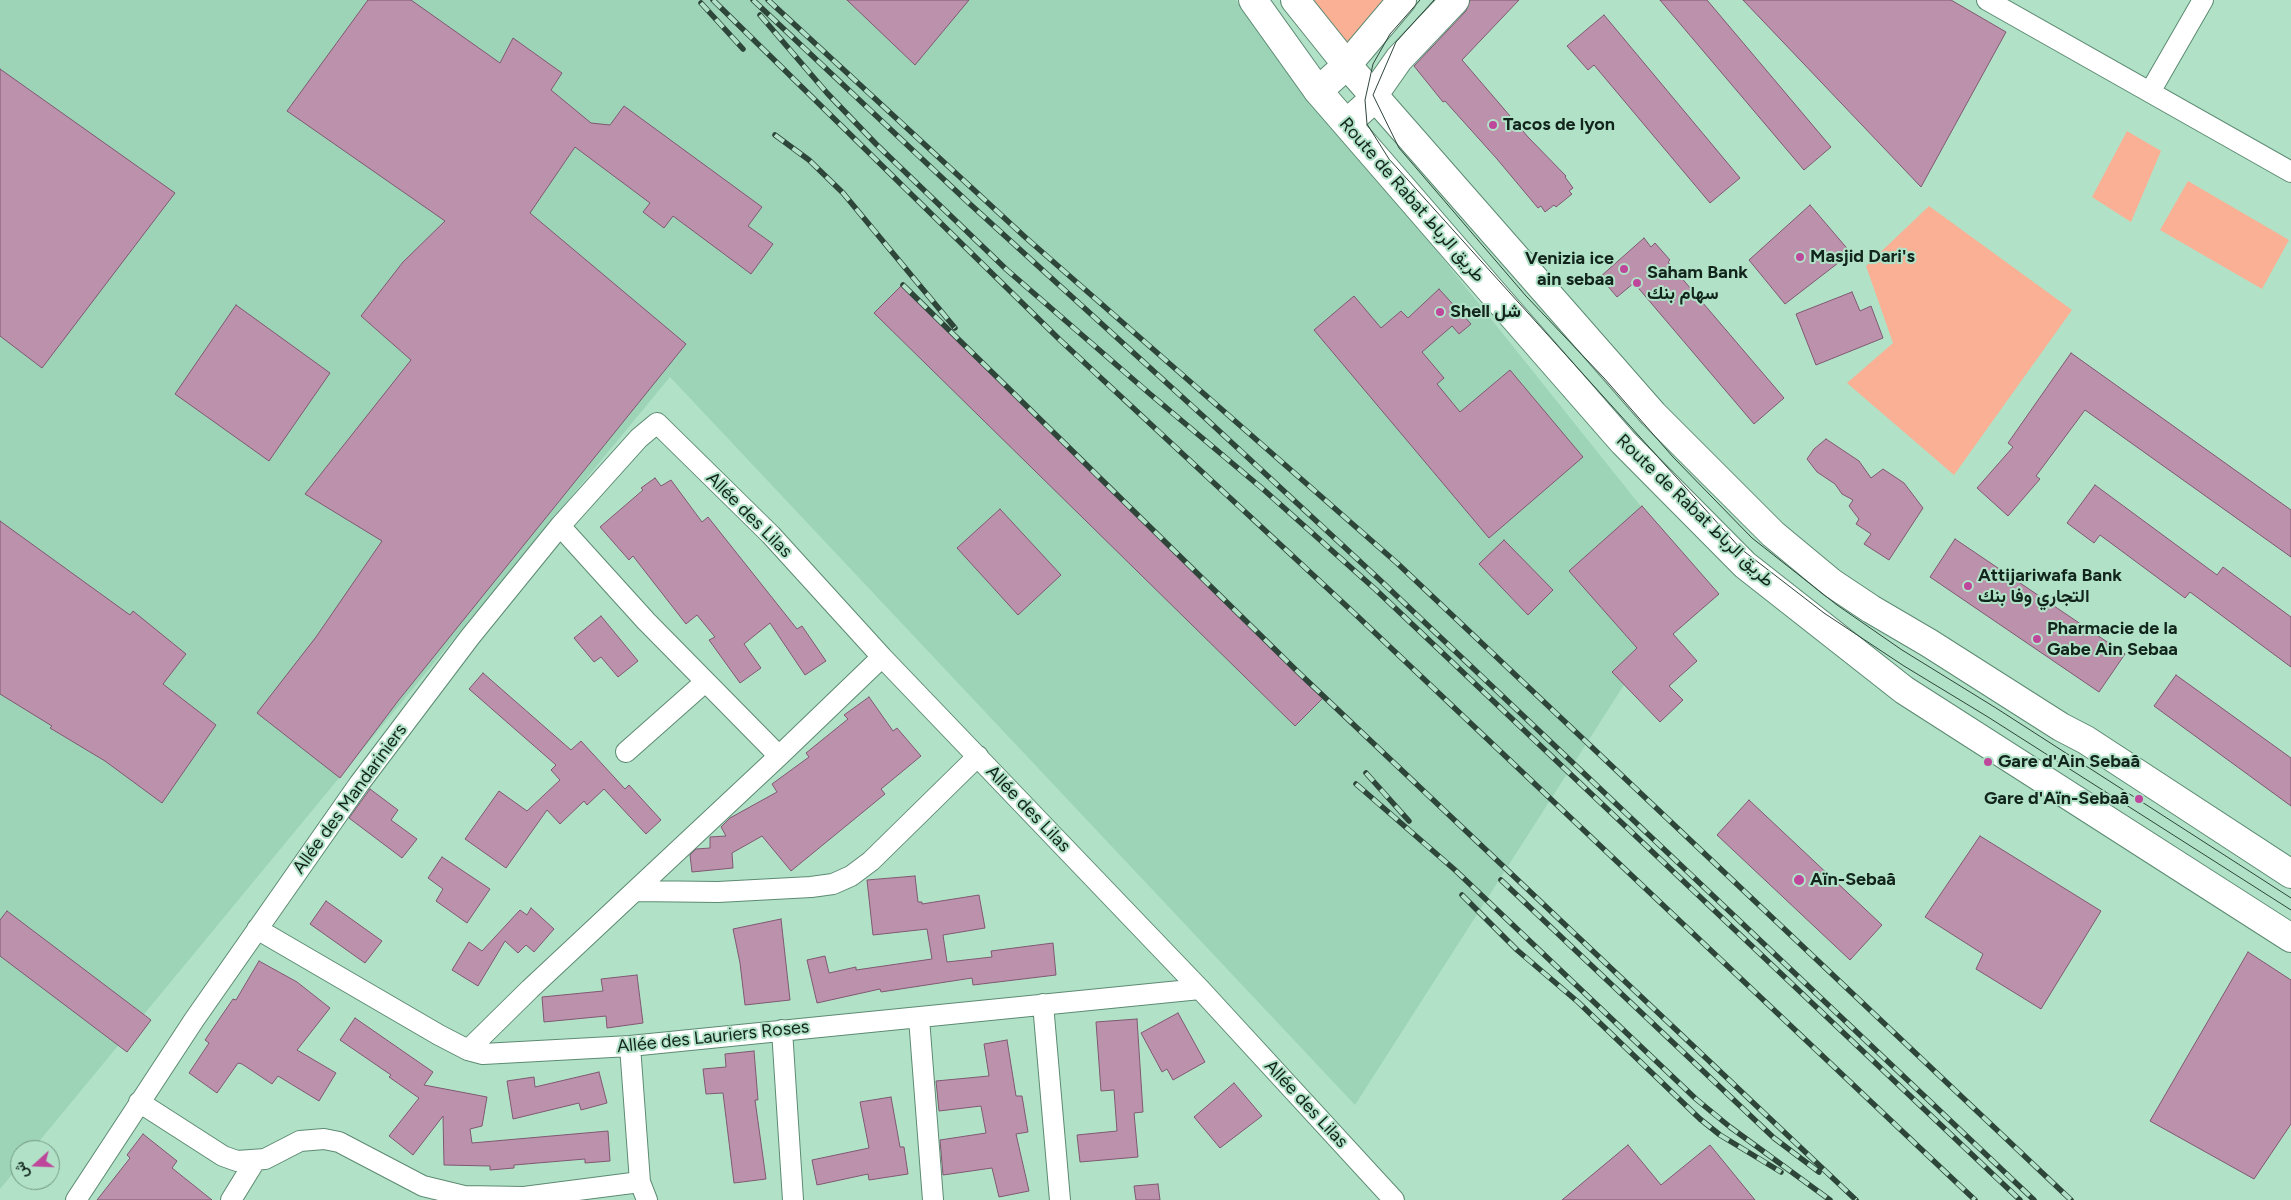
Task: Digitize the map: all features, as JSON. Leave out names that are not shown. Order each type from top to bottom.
[{"type":"main road","name":"Route de Rabat طريق الرباط","points":[[1253,0],[1318,90],[1623,442],[1745,565],[1904,690],[2291,938]]},
{"type":"main road","points":[[1295,0],[1346,65],[1653,414],[1772,534],[1832,582],[1870,609],[1929,643],[2058,725],[2086,740],[2291,874]]},
{"type":"main road","points":[[1318,90],[1346,65],[1402,0]]},
{"type":"main road","points":[[1347,124],[1366,106],[1399,59],[1455,0]]},
{"type":"street","points":[[1987,0],[2009,6],[2150,92],[2291,172]]},
{"type":"street","points":[[2150,92],[2203,0]]},
{"type":"street","name":"Allée des Mandariniers","points":[[76,1200],[139,1102],[257,928],[376,761],[470,637],[560,526],[639,438],[657,423]]},
{"type":"street","name":"Allée des Lilas","points":[[657,423],[771,535],[882,657],[1200,989],[1394,1200]]},
{"type":"street","points":[[560,526],[646,621],[779,756]]},
{"type":"street","points":[[468,1050],[882,657]]},
{"type":"street","points":[[626,752],[705,682]]},
{"type":"street","points":[[634,891],[718,892],[812,887],[833,884],[851,876],[871,861],[978,756]]},
{"type":"street","name":"Allée des Lauriers Roses","points":[[257,928],[438,1035],[468,1050],[495,1054],[630,1046],[1200,989]]},
{"type":"street","points":[[1043,1004],[1060,1200]]},
{"type":"street","points":[[919,1018],[933,1200]]},
{"type":"street","points":[[782,1030],[793,1200]]},
{"type":"street","points":[[139,1102],[223,1156],[237,1161],[264,1159],[300,1142],[324,1139],[339,1142],[398,1174],[442,1192],[464,1196],[524,1199],[644,1191],[630,1046]]},
{"type":"street","points":[[231,1200],[255,1161]]},
{"type":"shaded area","points":[[0,0],[1236,0],[1695,574],[1355,1105],[670,377],[40,1140],[10,1140],[10,1177],[0,1189]]},
{"type":"shaded area","points":[[1307,0],[1397,0],[1346,56]]},
{"type":"shaded area","points":[[2127,131],[2161,151],[2131,222],[2092,197]]},
{"type":"shaded area","points":[[2188,181],[2289,240],[2262,289],[2160,230]]},
{"type":"shaded area","points":[[1929,206],[2072,310],[1954,475],[1847,383],[1893,343],[1866,266]]},
{"type":"building","points":[[368,0],[411,0],[500,63],[513,38],[562,73],[551,90],[591,123],[610,125],[624,106],[762,207],[748,226],[773,244],[751,274],[673,216],[664,228],[643,212],[650,203],[575,147],[530,213],[686,344],[398,701],[340,778],[257,713],[316,637],[382,541],[305,494],[411,360],[361,316],[403,262],[445,221],[287,111]]},
{"type":"building","points":[[847,0],[969,0],[915,65]]},
{"type":"building","points":[[1470,0],[1519,0],[1462,60],[1528,137],[1566,176],[1573,188],[1569,191],[1572,194],[1556,207],[1554,205],[1545,212],[1541,206],[1538,208],[1497,159],[1445,101],[1443,102],[1414,66],[1466,11]]},
{"type":"building","points":[[1660,0],[1707,0],[1831,147],[1804,170]]},
{"type":"building","points":[[1743,0],[1951,0],[2006,32],[1921,187]]},
{"type":"building","points":[[1604,15],[1740,178],[1710,203],[1594,65],[1588,70],[1567,46]]},
{"type":"building","points":[[0,69],[175,193],[42,368],[0,336]]},
{"type":"building","name":"Masjid Dari's","points":[[1810,205],[1851,253],[1785,304],[1749,260]]},
{"type":"building","points":[[1644,238],[1651,247],[1655,243],[1670,260],[1668,262],[1784,398],[1754,424],[1634,283],[1617,297],[1600,277]]},
{"type":"building","points":[[901,286],[1323,698],[1295,726],[874,313]]},
{"type":"building","points":[[1439,289],[1471,324],[1459,334],[1452,326],[1422,352],[1444,378],[1437,384],[1460,412],[1510,370],[1583,457],[1489,538],[1314,330],[1354,296],[1381,328],[1401,311],[1408,318]]},
{"type":"building","points":[[1852,292],[1860,311],[1871,306],[1883,338],[1816,365],[1796,314]]},
{"type":"building","points":[[236,305],[330,373],[269,461],[175,394]]},
{"type":"building","points":[[2071,353],[2291,510],[2291,557],[2085,410],[2036,476],[2040,479],[2008,516],[1977,488],[2013,447],[2008,443]]},
{"type":"building","points":[[1826,439],[1859,461],[1871,478],[1883,469],[1904,483],[1923,508],[1889,560],[1864,544],[1871,534],[1856,524],[1859,519],[1849,506],[1853,500],[1842,494],[1835,484],[1817,472],[1807,459],[1814,449]]},
{"type":"building","points":[[655,478],[661,486],[671,480],[702,522],[708,517],[797,629],[802,626],[826,661],[805,675],[770,623],[744,644],[761,668],[740,683],[709,640],[715,637],[697,615],[686,624],[633,556],[629,560],[600,527],[643,490],[641,488]]},
{"type":"building","points":[[2095,485],[2217,575],[2223,567],[2291,617],[2291,667],[2190,592],[2185,598],[2100,535],[2094,543],[2067,523]]},
{"type":"building","points":[[1642,506],[1719,594],[1673,634],[1697,661],[1669,686],[1683,700],[1660,722],[1612,672],[1637,648],[1569,571]]},
{"type":"building","points":[[1000,509],[1061,575],[1018,615],[957,548]]},
{"type":"building","points":[[0,521],[130,615],[133,611],[186,654],[163,684],[216,725],[162,803],[105,761],[50,728],[52,726],[0,694]]},
{"type":"building","points":[[1955,539],[2125,654],[2099,692],[1930,577]]},
{"type":"building","points":[[1504,540],[1553,590],[1528,615],[1479,564]]},
{"type":"building","points":[[601,616],[638,661],[618,677],[601,657],[594,662],[574,638]]},
{"type":"building","points":[[483,673],[571,750],[581,741],[625,789],[629,785],[661,820],[646,834],[604,789],[587,805],[584,801],[560,824],[547,810],[506,868],[465,839],[499,791],[527,811],[560,780],[551,770],[556,765],[469,689]]},
{"type":"building","points":[[2176,675],[2291,758],[2291,806],[2154,706]]},
{"type":"building","points":[[869,697],[893,731],[897,728],[921,756],[881,789],[885,794],[791,871],[762,836],[732,853],[733,868],[692,872],[690,855],[696,849],[710,848],[710,837],[726,836],[721,827],[730,818],[777,792],[772,784],[809,757],[806,753],[848,719],[844,715]]},
{"type":"building","points":[[370,789],[398,810],[391,820],[417,839],[402,858],[349,818]]},
{"type":"building","points":[[1749,800],[1882,925],[1850,960],[1717,835]]},
{"type":"building","points":[[1980,836],[2101,911],[2041,1009],[1976,969],[1983,954],[1925,917]]},
{"type":"building","points":[[442,857],[490,889],[467,923],[436,901],[443,889],[428,878]]},
{"type":"building","points":[[915,876],[918,902],[922,902],[922,904],[979,895],[985,928],[943,935],[947,962],[992,957],[991,951],[1053,943],[1056,975],[973,985],[972,978],[881,992],[880,989],[817,1003],[807,960],[825,956],[829,973],[856,967],[856,970],[932,959],[927,929],[873,935],[867,880]]},
{"type":"building","points":[[326,901],[382,941],[365,963],[310,924]]},
{"type":"building","points":[[531,908],[554,929],[534,952],[526,945],[518,953],[505,941],[478,986],[452,970],[469,942],[482,951],[520,910],[527,915]]},
{"type":"building","points":[[7,911],[151,1020],[127,1052],[0,956],[0,920]]},
{"type":"building","points":[[781,919],[790,1000],[745,1005],[740,963],[733,929]]},
{"type":"building","points":[[2248,952],[2291,980],[2291,1124],[2254,1179],[2150,1121]]},
{"type":"building","points":[[259,961],[297,982],[330,1008],[297,1050],[336,1073],[319,1101],[278,1076],[272,1084],[238,1063],[217,1093],[189,1073],[209,1043],[205,1040],[233,999],[236,1000]]},
{"type":"building","points":[[637,975],[643,1023],[607,1028],[606,1016],[544,1022],[542,997],[603,991],[601,979]]},
{"type":"building","points":[[1178,1013],[1205,1062],[1173,1080],[1167,1069],[1162,1072],[1141,1033]]},
{"type":"building","points":[[355,1018],[433,1072],[424,1085],[487,1097],[482,1126],[470,1129],[472,1143],[608,1131],[610,1161],[585,1163],[585,1159],[514,1165],[514,1168],[490,1170],[490,1166],[444,1165],[443,1116],[413,1155],[389,1136],[419,1098],[389,1077],[391,1075],[340,1040]]},
{"type":"building","points":[[1137,1019],[1143,1112],[1134,1113],[1138,1157],[1080,1162],[1077,1135],[1117,1131],[1114,1090],[1101,1091],[1096,1022]]},
{"type":"building","points":[[1007,1040],[1016,1096],[1022,1096],[1028,1132],[1016,1134],[1029,1191],[999,1197],[992,1168],[943,1175],[940,1140],[986,1133],[981,1106],[939,1111],[936,1081],[989,1076],[984,1044]]},
{"type":"building","points":[[754,1051],[758,1100],[755,1100],[766,1179],[734,1183],[723,1093],[706,1094],[703,1069],[726,1067],[725,1054]]},
{"type":"building","points":[[599,1072],[607,1103],[581,1110],[579,1103],[513,1119],[507,1081],[534,1077],[535,1087]]},
{"type":"building","points":[[1234,1083],[1262,1116],[1220,1148],[1194,1117]]},
{"type":"building","points":[[891,1097],[900,1147],[904,1147],[908,1174],[869,1180],[868,1174],[817,1185],[812,1160],[869,1148],[860,1102]]},
{"type":"building","points":[[143,1134],[177,1161],[172,1168],[212,1200],[97,1200],[130,1158],[127,1155]]},
{"type":"building","points":[[1628,1145],[1661,1185],[1710,1145],[1755,1200],[1562,1200]]},
{"type":"building","points":[[1158,1184],[1160,1200],[1136,1200],[1134,1186]]},
{"type":"tram line","points":[[1420,0],[1390,34],[1373,64],[1365,100],[1367,124],[1389,159],[1741,549],[1824,613],[1904,666],[1988,717],[2291,910]]},
{"type":"tram line","points":[[1434,0],[1396,42],[1373,95],[1399,148],[1526,296],[1604,378],[1673,457],[1752,538],[1837,605],[1902,650],[1996,708],[2291,898]]},
{"type":"railway","points":[[713,0],[1060,340],[1354,613],[1975,1200]]},
{"type":"railway","points":[[753,0],[971,205],[1381,581],[2034,1200]]},
{"type":"railway","points":[[768,0],[1025,237],[1397,563],[2071,1200]]},
{"type":"railway","points":[[701,3],[743,49]]},
{"type":"railway","points":[[760,15],[827,93],[876,144],[1007,270],[1264,490],[1375,589],[2020,1200]]},
{"type":"railway","points":[[775,135],[809,160],[843,193],[955,328]]},
{"type":"railway","points":[[903,285],[1299,673],[1856,1200]]},
{"type":"railway","points":[[1366,773],[1409,821]]},
{"type":"railway","points":[[1356,784],[1455,870],[1696,1099],[1730,1127],[1830,1200]]},
{"type":"railway","points":[[1501,880],[1774,1138],[1819,1172]]},
{"type":"railway","points":[[1462,895],[1517,950],[1578,1002],[1700,1119],[1720,1135],[1781,1172]]},
{"type":"place","name":"Tacos de lyon","points":[[1493,125]]},
{"type":"place","name":"Masjid Dari's","points":[[1800,257]]},
{"type":"place","name":"Venizia ice ain sebaa","points":[[1624,269]]},
{"type":"place","name":"Saham Bank سهام بنك","points":[[1637,283]]},
{"type":"place","name":"Shell شل","points":[[1440,312]]},
{"type":"place","name":"Attijariwafa Bank التجاري وفا بنك","points":[[1968,586]]},
{"type":"place","name":"Pharmacie de la Gabe Ain Sebaa","points":[[2037,639]]},
{"type":"place","name":"Gare d'Ain Sebaâ","points":[[1988,762]]},
{"type":"place","name":"Gare d'Aïn-Sebaâ","points":[[2139,799]]},
{"type":"place","name":"Aïn-Sebaâ","points":[[1799,880]]}]
